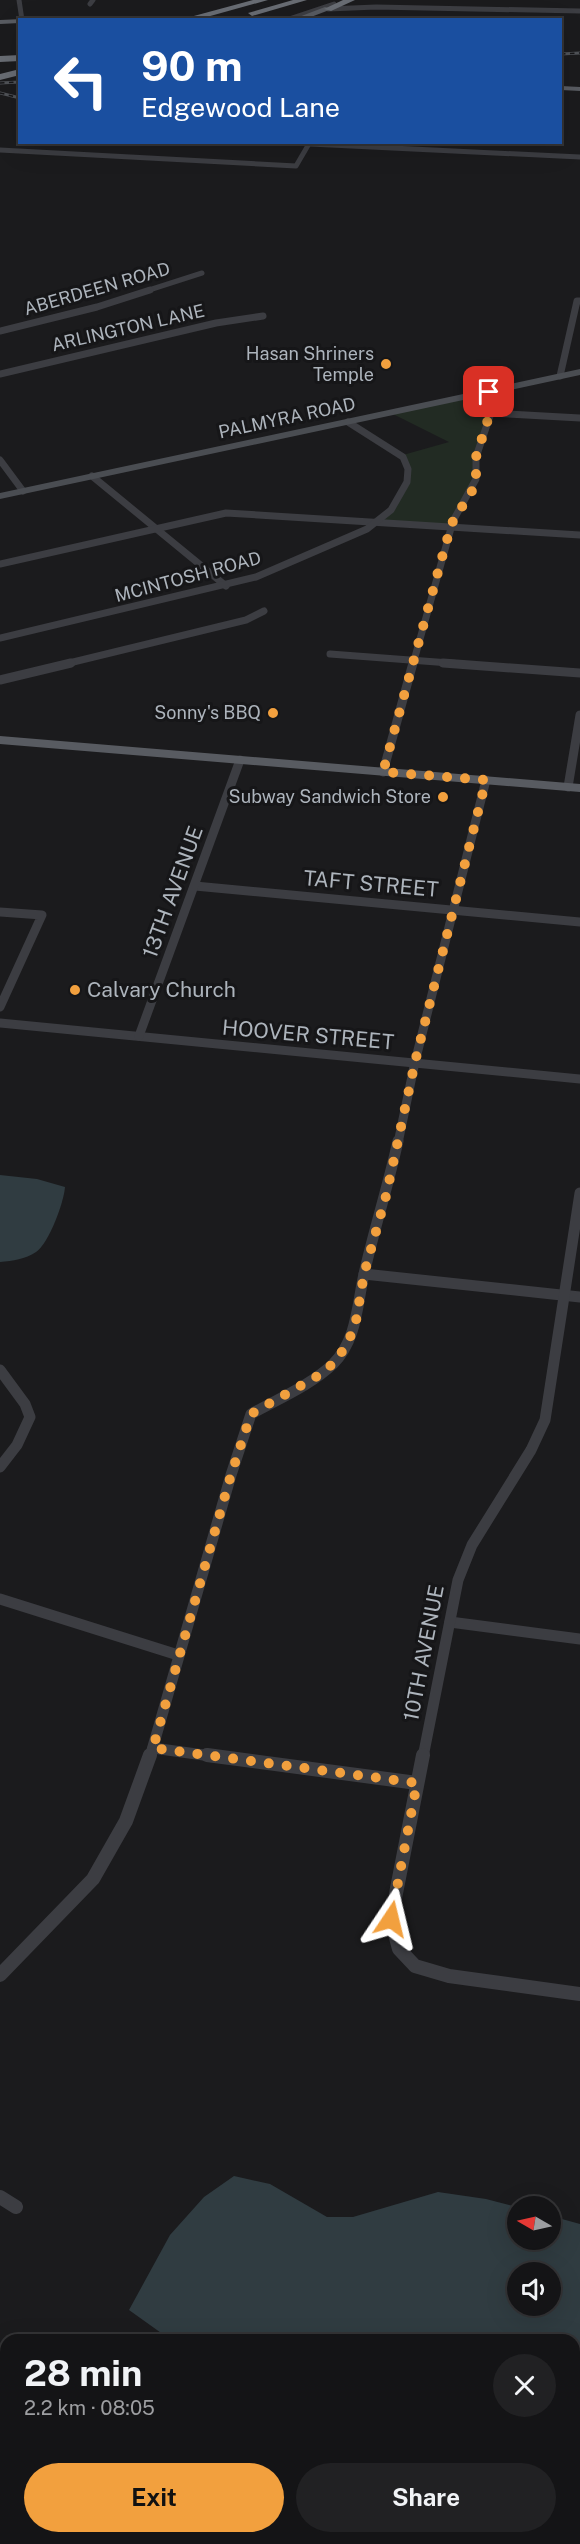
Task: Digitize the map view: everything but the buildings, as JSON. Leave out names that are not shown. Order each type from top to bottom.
[{"type":"highway","points":[[191,18],[264,0]]},
{"type":"highway","points":[[213,18],[282,0]]},
{"type":"highway","points":[[234,18],[303,0]]},
{"type":"highway","points":[[328,9],[349,1],[366,6]]},
{"type":"highway","points":[[0,60],[18,58]]},
{"type":"highway","points":[[0,71],[18,73]]},
{"type":"highway","points":[[0,78],[18,73]]},
{"type":"main road","points":[[300,18],[328,9]]},
{"type":"main road","points":[[0,24],[18,22]]},
{"type":"main road","points":[[562,88],[580,89]]},
{"type":"main road","name":"PALMYRA ROAD","points":[[0,496],[580,372]]},
{"type":"main road","points":[[0,740],[574,788]]},
{"type":"street","points":[[19,0],[20,18]]},
{"type":"street","points":[[292,18],[325,6],[349,1]]},
{"type":"street","points":[[366,6],[376,7]]},
{"type":"street","points":[[328,9],[376,7],[580,10]]},
{"type":"street","points":[[0,150],[296,166],[309,144]]},
{"type":"street","points":[[329,144],[580,157]]},
{"type":"street","points":[[422,149],[425,144]]},
{"type":"street","name":"ABERDEEN ROAD","points":[[0,331],[97,307],[202,273]]},
{"type":"street","points":[[560,376],[578,301]]},
{"type":"street","name":"ARLINGTON LANE","points":[[0,374],[216,323],[263,316]]},
{"type":"street","points":[[383,772],[451,527],[472,491],[476,479],[476,457],[490,413],[489,392]]},
{"type":"street","points":[[490,413],[580,418]]},
{"type":"street","name":"MCINTOSH ROAD","points":[[0,638],[226,586],[275,570],[377,523],[391,510],[407,482],[407,463],[404,457],[348,422]]},
{"type":"street","points":[[0,460],[23,491]]},
{"type":"street","points":[[92,476],[226,586]]},
{"type":"street","points":[[0,564],[226,513],[580,535]]},
{"type":"street","points":[[0,681],[246,620],[264,611]]},
{"type":"street","points":[[330,654],[580,673]]},
{"type":"street","points":[[574,788],[580,715]]},
{"type":"street","name":"13TH AVENUE","points":[[139,1036],[240,760]]},
{"type":"street","points":[[0,1976],[93,1879],[126,1821],[153,1748],[243,1433],[251,1414],[316,1377],[334,1363],[348,1343],[356,1321],[364,1274],[386,1196],[415,1062],[486,780]]},
{"type":"street","name":"TAFT STREET","points":[[195,886],[580,922]]},
{"type":"street","points":[[0,912],[42,915],[0,1007]]},
{"type":"street","name":"HOOVER STREET","points":[[0,1023],[580,1079]]},
{"type":"street","name":"10TH AVENUE","points":[[580,1193],[545,1419],[531,1450],[472,1545],[458,1580],[391,1919],[399,1949],[415,1966],[449,1976],[580,1994]]},
{"type":"street","points":[[364,1274],[580,1297]]},
{"type":"street","points":[[0,1370],[25,1404],[30,1417],[17,1445],[0,1465]]},
{"type":"street","points":[[0,1599],[178,1655]]},
{"type":"street","points":[[450,1622],[580,1639]]},
{"type":"street","points":[[153,1748],[417,1783]]},
{"type":"street","points":[[0,2197],[16,2207]]},
{"type":"shaded area","points":[[488,392],[489,410],[484,444],[473,478],[450,526],[380,522],[408,483],[403,455],[449,442],[391,413]]},
{"type":"shaded area","points":[[0,1175],[37,1179],[65,1187],[55,1222],[41,1247],[23,1258],[0,1262]]},
{"type":"shaded area","points":[[234,2176],[270,2184],[327,2217],[353,2217],[438,2192],[507,2204],[507,2250],[561,2250],[561,2219],[580,2224],[580,2334],[163,2334],[129,2310],[170,2235],[204,2197]]},
{"type":"railway","points":[[562,54],[580,53]]},
{"type":"railway","points":[[0,83],[18,82]]},
{"type":"railway","points":[[0,93],[18,98]]},
{"type":"place","name":"Hasan Shriners Temple","points":[[386,364]]},
{"type":"place","name":"Sonny's BBQ","points":[[273,713]]},
{"type":"place","name":"Subway Sandwich Store","points":[[443,797]]},
{"type":"place","name":"Calvary Church","points":[[75,990]]},
{"type":"route","points":[[391,1919],[417,1783],[153,1748],[243,1433],[251,1414],[316,1377],[334,1363],[348,1343],[356,1321],[364,1274],[386,1196],[415,1062],[486,780],[383,772],[446,543],[453,521],[472,491],[476,479],[476,457],[491,410],[489,392]]}]
